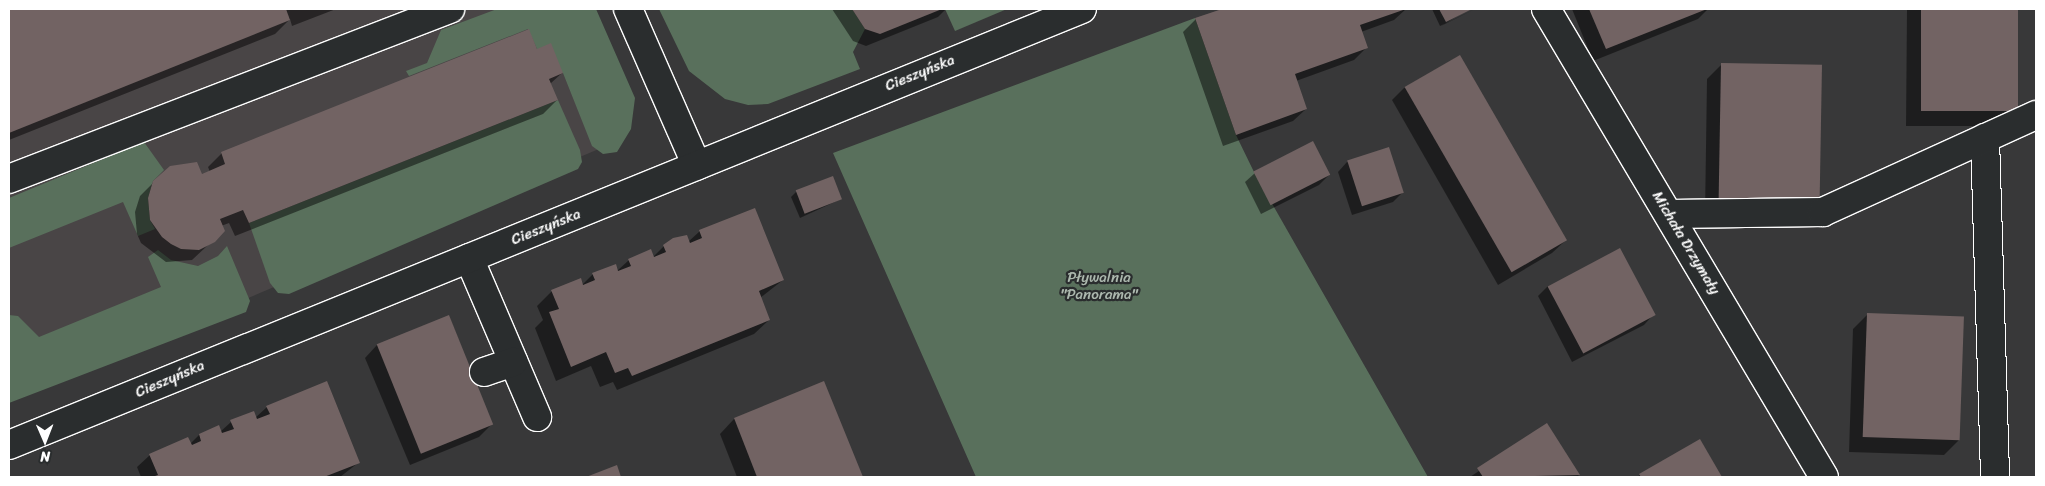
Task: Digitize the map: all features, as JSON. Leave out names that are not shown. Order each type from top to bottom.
[{"type":"street","points":[[9,178],[450,9]]},
{"type":"street","points":[[628,9],[697,166]]},
{"type":"street","name":"Cieszyńska","points":[[9,445],[1082,9]]},
{"type":"street","name":"Michała Drzymały","points":[[1546,9],[1824,477]]},
{"type":"street","points":[[1669,214],[1823,212],[2036,115]]},
{"type":"street","points":[[1985,138],[1996,477]]},
{"type":"street","points":[[469,258],[537,417]]},
{"type":"street","points":[[484,372],[513,362]]},
{"type":"shaded area","points":[[9,9],[582,9],[620,140],[206,316],[9,392]]},
{"type":"green space","points":[[497,9],[596,9],[635,98],[631,129],[617,152],[603,154],[592,146],[563,73],[537,49],[528,29],[409,76],[406,71],[427,63],[441,30]]},
{"type":"green space","points":[[659,9],[852,9],[865,29],[853,52],[860,69],[768,104],[748,105],[725,99],[689,71]]},
{"type":"green space","points":[[945,9],[1007,9],[955,31]]},
{"type":"green space","name":"Pływalnia \"Panorama\"","points":[[1195,18],[1236,135],[1254,172],[1428,477],[976,477],[833,153]]},
{"type":"green space","points":[[558,100],[580,150],[582,162],[578,169],[289,294],[278,293],[270,283],[249,223]]},
{"type":"green space","points":[[144,142],[164,170],[153,181],[148,198],[150,220],[155,229],[138,236],[123,202],[9,248],[9,198]]},
{"type":"green space","points":[[227,246],[250,301],[246,312],[9,403],[9,315],[18,316],[39,337],[161,287],[148,257],[158,250],[171,260],[198,266],[218,256]]},
{"type":"building","points":[[286,9],[290,20],[9,133],[9,10]]},
{"type":"building","points":[[852,9],[942,9],[880,34],[865,29]]},
{"type":"building","points":[[1222,9],[1406,9],[1360,25],[1368,48],[1295,74],[1307,109],[1236,135],[1195,18]]},
{"type":"building","points":[[1439,9],[1472,9],[1446,22]]},
{"type":"building","points":[[1589,9],[1707,9],[1606,49]]},
{"type":"building","points":[[1921,9],[2018,9],[2018,111],[1921,111]]},
{"type":"building","points":[[529,29],[537,49],[551,43],[563,73],[549,79],[558,100],[249,223],[243,210],[220,219],[225,231],[215,242],[199,250],[181,249],[171,244],[162,237],[150,220],[148,198],[153,181],[170,166],[197,162],[202,174],[225,164],[221,152]]},
{"type":"building","points":[[1460,55],[1567,240],[1512,272],[1405,87]]},
{"type":"building","points":[[1721,63],[1822,65],[1820,201],[1719,199]]},
{"type":"building","points":[[1313,141],[1330,175],[1271,205],[1253,171]]},
{"type":"building","points":[[1389,147],[1404,193],[1362,206],[1347,161]]},
{"type":"building","points":[[833,176],[842,199],[805,214],[796,190]]},
{"type":"building","points":[[755,208],[784,280],[759,291],[770,320],[632,376],[628,368],[615,373],[606,352],[571,367],[549,312],[559,309],[551,290],[581,278],[583,285],[595,280],[592,273],[616,264],[618,271],[631,266],[628,259],[651,249],[654,257],[666,252],[663,245],[673,238],[687,235],[690,243],[702,238],[699,230]]},
{"type":"building","points":[[1620,248],[1656,315],[1583,354],[1548,286]]},
{"type":"building","points":[[1867,313],[1964,316],[1960,440],[1863,437]]},
{"type":"building","points":[[449,315],[493,424],[421,454],[377,344]]},
{"type":"building","points":[[327,381],[360,463],[324,477],[152,477],[158,475],[149,454],[188,437],[192,445],[201,441],[199,434],[219,425],[222,433],[234,429],[230,420],[254,411],[257,419],[270,414],[266,406]]},
{"type":"building","points":[[824,381],[863,477],[757,477],[734,418]]},
{"type":"building","points":[[1547,423],[1580,475],[1483,477],[1477,468]]},
{"type":"building","points":[[1700,439],[1722,477],[1641,477],[1639,474]]},
{"type":"building","points":[[617,465],[621,477],[586,477]]}]
